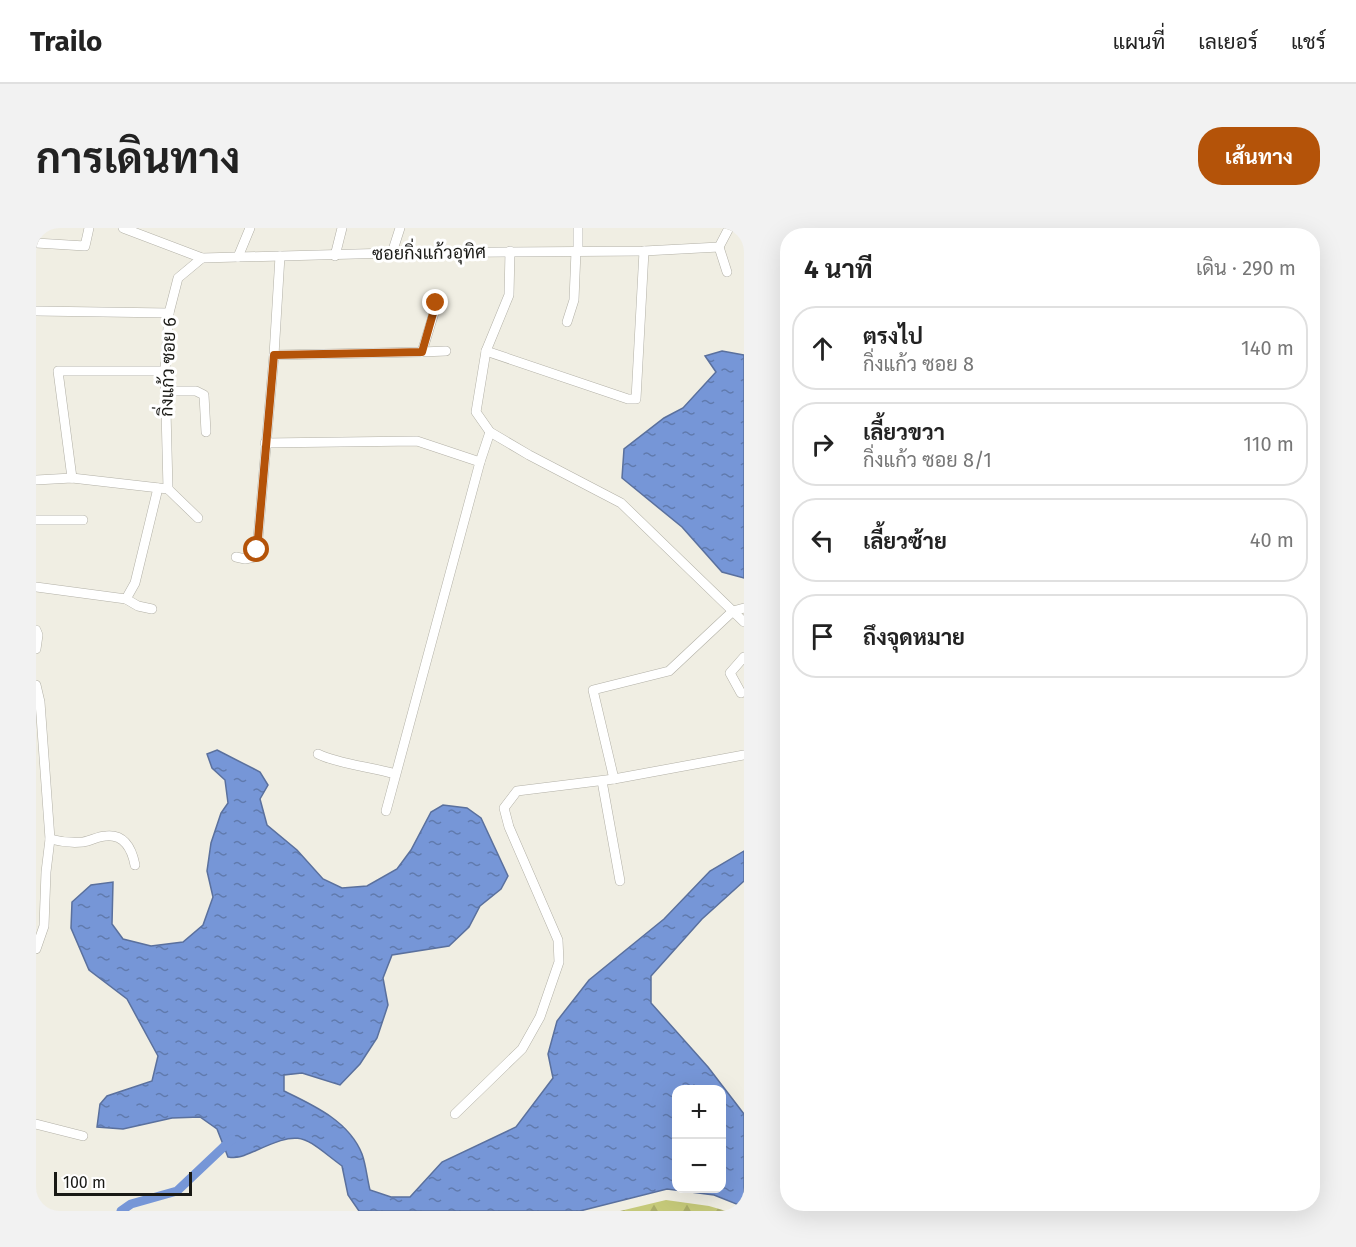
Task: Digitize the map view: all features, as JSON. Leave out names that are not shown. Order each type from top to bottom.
[{"type":"street","points":[[36,243],[85,246],[89,228]]},
{"type":"street","name":"ซอยกิ่งแก้วอุทิศ","points":[[123,228],[202,258],[510,251],[644,251],[719,247]]},
{"type":"street","points":[[238,257],[250,228]]},
{"type":"street","points":[[335,256],[342,228]]},
{"type":"street","points":[[392,253],[400,228]]},
{"type":"street","points":[[567,322],[574,300],[578,228]]},
{"type":"street","points":[[727,272],[719,247],[729,228]]},
{"type":"street","points":[[510,251],[509,295],[486,351],[476,412],[490,432],[621,503],[744,622]]},
{"type":"street","points":[[486,351],[628,399],[636,399],[644,251]]},
{"type":"street","points":[[236,557],[245,559],[255,557],[274,355],[280,256]]},
{"type":"street","name":"กิ่งแก้ว ซอย 6","points":[[126,599],[135,583],[163,489],[165,371],[169,313],[178,278],[202,258]]},
{"type":"street","points":[[422,352],[436,303]]},
{"type":"street","points":[[36,311],[169,313]]},
{"type":"street","points":[[274,355],[446,351]]},
{"type":"street","points":[[72,478],[58,371],[165,371]]},
{"type":"street","points":[[165,391],[196,391],[204,395],[206,432]]},
{"type":"street","points":[[386,811],[490,432]]},
{"type":"street","points":[[266,443],[417,441],[480,462]]},
{"type":"street","points":[[36,480],[72,478],[163,489],[198,518]]},
{"type":"street","points":[[36,520],[83,520]]},
{"type":"street","points":[[36,587],[126,599],[138,606],[152,609]]},
{"type":"street","points":[[614,779],[593,690],[669,670],[733,610],[744,608]]},
{"type":"street","points":[[36,649],[37,633]]},
{"type":"street","points":[[741,693],[730,673],[744,657]]},
{"type":"street","points":[[36,685],[50,839],[41,872],[44,926],[36,949]]},
{"type":"street","points":[[318,754],[329,760],[395,774]]},
{"type":"street","points":[[455,1114],[522,1049],[540,1017],[559,962],[558,940],[509,827],[504,808],[517,791],[602,781],[744,755]]},
{"type":"street","points":[[602,781],[620,881]]},
{"type":"street","points":[[50,839],[63,843],[83,842],[105,836],[116,837],[127,843],[135,865]]},
{"type":"street","points":[[36,1124],[82,1136]]},
{"type":"green space","points":[[666,1200],[709,1206],[726,1211],[620,1211]]},
{"type":"water","points":[[722,351],[744,355],[744,578],[722,572],[682,527],[622,478],[624,449],[664,418],[683,408],[716,372],[705,356]]},
{"type":"water","points":[[217,750],[260,772],[268,785],[260,799],[267,825],[297,850],[323,879],[342,888],[367,886],[397,869],[411,850],[431,812],[443,805],[467,808],[481,818],[508,876],[501,889],[480,906],[469,927],[449,946],[392,955],[383,978],[388,1005],[377,1038],[360,1064],[340,1085],[302,1073],[284,1075],[284,1091],[329,1115],[356,1142],[362,1154],[370,1190],[391,1197],[410,1197],[442,1162],[516,1127],[553,1078],[548,1054],[557,1021],[589,980],[664,919],[710,871],[744,851],[744,881],[702,919],[651,976],[651,1003],[722,1085],[672,1085],[672,1190],[580,1211],[359,1211],[348,1195],[342,1166],[310,1142],[302,1139],[283,1140],[242,1156],[228,1157],[217,1129],[200,1117],[172,1118],[123,1129],[97,1127],[100,1104],[107,1096],[152,1081],[158,1056],[127,999],[89,970],[71,928],[72,902],[91,885],[113,882],[112,924],[123,939],[151,946],[183,942],[203,925],[213,897],[207,871],[211,843],[221,813],[228,803],[225,780],[212,768],[207,754]]},
{"type":"water","points":[[726,1090],[744,1114],[744,1207],[714,1195],[698,1193],[726,1193]]},
{"type":"waterway","points":[[121,1211],[131,1204],[177,1191],[232,1139]]},
{"type":"route","points":[[257,550],[274,355],[422,352],[436,303]]}]
